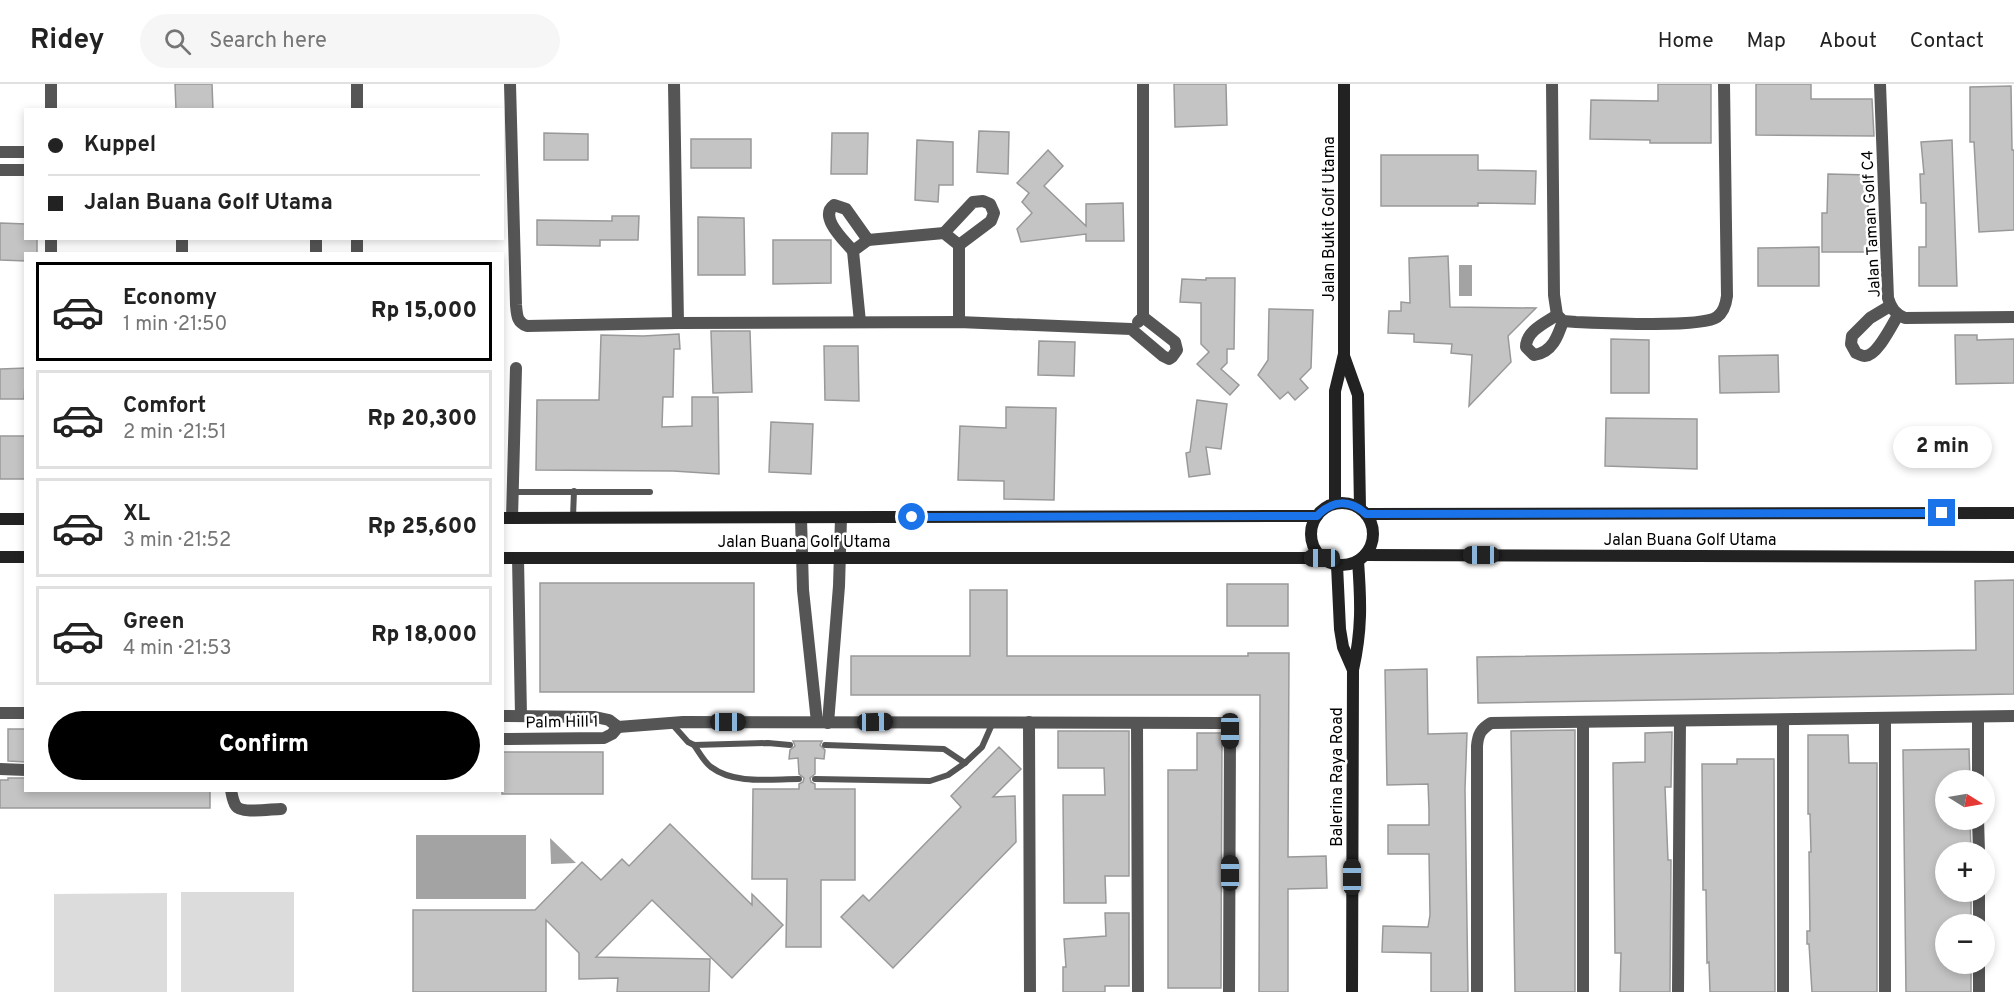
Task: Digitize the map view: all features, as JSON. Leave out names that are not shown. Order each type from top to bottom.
[{"type":"main road","name":"Jalan Bukit Golf Utama","points":[[1335,503],[1335,391],[1344,354],[1344,84]]},
{"type":"main road","name":"Jalan Bukit Golf Utama","points":[[1344,354],[1358,395],[1363,511]]},
{"type":"main road","points":[[1335,503],[1352,504],[1363,511],[1371,521],[1373,539],[1361,558],[1347,565],[1337,565],[1322,558],[1312,543],[1312,524],[1324,508],[1335,503]]},
{"type":"main road","name":"Jalan Buana Golf Utama","points":[[1363,511],[2014,513]]},
{"type":"main road","name":"Jalan Buana Golf Utama","points":[[507,518],[1317,516]]},
{"type":"main road","points":[[0,519],[24,519]]},
{"type":"main road","points":[[0,557],[24,557]]},
{"type":"main road","name":"Jalan Buana Golf Utama","points":[[1361,558],[2014,557]]},
{"type":"main road","name":"Jalan Buana Golf Utama","points":[[504,558],[1322,558]]},
{"type":"main road","name":"Balerina Raya Road","points":[[1352,992],[1353,670],[1360,642],[1361,558]]},
{"type":"main road","name":"Balerina Raya Road","points":[[1337,565],[1340,629],[1343,647],[1353,670]]},
{"type":"street","points":[[51,84],[51,108]]},
{"type":"street","points":[[357,84],[357,108]]},
{"type":"street","points":[[510,84],[518,319],[521,324],[527,326],[958,322],[1131,329],[1162,356],[1169,359],[1172,357],[1178,346],[1143,317]]},
{"type":"street","points":[[674,84],[678,323]]},
{"type":"street","points":[[1131,329],[1143,317],[1143,84]]},
{"type":"street","points":[[1552,84],[1554,295],[1560,318],[1576,322],[1662,323],[1708,320],[1718,316],[1724,309],[1727,296],[1724,84]]},
{"type":"street","name":"Jalan Taman Golf C4","points":[[1880,84],[1888,298],[1894,310],[1913,319],[2014,317]]},
{"type":"street","points":[[0,152],[24,152]]},
{"type":"street","points":[[0,170],[24,170]]},
{"type":"street","points":[[853,252],[868,240],[944,233],[973,202],[983,201],[990,204],[994,213],[991,221],[959,245]]},
{"type":"street","points":[[860,322],[853,252],[830,222],[828,214],[830,208],[834,205],[846,209],[868,240]]},
{"type":"street","points":[[944,233],[959,245]]},
{"type":"street","points":[[958,322],[959,245]]},
{"type":"street","points":[[507,518],[513,492],[516,368]]},
{"type":"street","points":[[801,518],[801,558],[822,723]]},
{"type":"street","points":[[822,723],[840,558],[841,518]]},
{"type":"street","name":"Palm Hill 1","points":[[518,558],[521,716]]},
{"type":"street","points":[[0,712],[24,713]]},
{"type":"street","name":"Palm Hill 1","points":[[504,716],[595,717],[609,720],[618,727],[678,723],[994,721],[1223,723],[1229,726],[1229,992]]},
{"type":"street","points":[[1477,992],[1478,735],[1483,727],[1491,723],[2014,716]]},
{"type":"street","points":[[1978,717],[1978,770]]},
{"type":"street","points":[[1885,718],[1885,992]]},
{"type":"street","points":[[1783,720],[1783,992]]},
{"type":"street","points":[[1678,992],[1680,721]]},
{"type":"street","points":[[1029,722],[1030,992]]},
{"type":"street","points":[[1583,722],[1583,992]]},
{"type":"street","points":[[1137,723],[1138,992]]},
{"type":"street","name":"Palm Hill 1","points":[[504,739],[604,738],[618,727]]},
{"type":"street","points":[[0,770],[24,770]]},
{"type":"street","points":[[232,792],[235,805],[246,811],[281,808]]},
{"type":"street","points":[[1979,974],[1979,992]]},
{"type":"lane","points":[[573,518],[574,491]]},
{"type":"lane","points":[[513,492],[650,492]]},
{"type":"lane","points":[[815,779],[930,781],[948,775],[965,763],[982,747],[994,721]]},
{"type":"lane","points":[[678,723],[688,742],[694,745],[709,766],[725,776],[753,779],[799,779]]},
{"type":"lane","points":[[694,745],[768,743],[790,746]]},
{"type":"lane","points":[[825,745],[944,749],[965,763]]},
{"type":"shaded area","points":[[1459,265],[1472,265],[1472,296],[1459,296]]},
{"type":"shaded area","points":[[416,835],[526,835],[526,899],[416,899]]},
{"type":"shaded area","points":[[550,838],[576,863],[551,864]]},
{"type":"shaded area","points":[[181,892],[294,892],[294,992],[181,992]]},
{"type":"shaded area","points":[[167,893],[167,992],[54,992],[54,894]]},
{"type":"building","points":[[175,84],[212,84],[213,108],[176,108]]},
{"type":"building","points":[[1174,84],[1226,84],[1227,125],[1175,127]]},
{"type":"building","points":[[1658,84],[1711,84],[1711,143],[1650,143],[1650,140],[1590,139],[1591,100],[1658,101]]},
{"type":"building","points":[[1756,84],[1811,84],[1811,99],[1872,99],[1874,136],[1756,135]]},
{"type":"building","points":[[2011,86],[2014,230],[1979,232],[1974,142],[1970,142],[1970,87]]},
{"type":"building","points":[[979,131],[1009,132],[1008,174],[977,172]]},
{"type":"building","points":[[544,133],[588,134],[588,160],[544,160]]},
{"type":"building","points":[[832,133],[868,133],[867,174],[831,174]]},
{"type":"building","points":[[691,139],[751,139],[751,168],[691,168]]},
{"type":"building","points":[[917,140],[953,142],[953,185],[939,185],[938,202],[915,200]]},
{"type":"building","points":[[1952,140],[1957,286],[1919,286],[1919,247],[1926,247],[1926,203],[1921,203],[1920,174],[1924,174],[1921,142]]},
{"type":"building","points":[[1048,150],[1063,166],[1044,186],[1086,226],[1086,204],[1123,203],[1124,241],[1086,241],[1086,234],[1021,242],[1017,229],[1032,213],[1022,202],[1029,193],[1017,183]]},
{"type":"building","points":[[1381,155],[1478,155],[1478,170],[1536,171],[1535,204],[1381,206]]},
{"type":"building","points":[[1828,174],[1869,175],[1868,213],[1877,213],[1878,252],[1822,252],[1822,213],[1827,213]]},
{"type":"building","points":[[612,216],[639,216],[638,240],[600,240],[600,246],[537,245],[537,220],[612,221]]},
{"type":"building","points":[[698,217],[744,218],[745,275],[698,275]]},
{"type":"building","points":[[0,223],[24,224],[24,240],[37,240],[37,252],[24,252],[24,261],[0,260]]},
{"type":"building","points":[[773,240],[831,240],[831,283],[773,284]]},
{"type":"building","points":[[1819,247],[1819,286],[1758,286],[1758,248]]},
{"type":"building","points":[[1448,256],[1450,307],[1536,308],[1508,336],[1511,362],[1469,406],[1472,355],[1451,353],[1452,344],[1414,342],[1414,334],[1388,333],[1389,311],[1401,311],[1401,302],[1410,303],[1409,258]]},
{"type":"building","points":[[1206,278],[1235,278],[1234,349],[1227,349],[1227,363],[1221,369],[1239,385],[1230,395],[1197,364],[1209,352],[1201,344],[1201,303],[1180,302],[1182,279],[1206,280]]},
{"type":"building","points":[[1269,309],[1313,310],[1311,368],[1300,379],[1308,388],[1295,400],[1288,392],[1280,399],[1258,375],[1268,360]]},
{"type":"building","points":[[711,331],[750,331],[752,392],[713,393]]},
{"type":"building","points":[[679,334],[680,349],[674,349],[673,397],[663,397],[662,427],[692,426],[692,397],[718,397],[719,474],[673,471],[536,470],[537,400],[599,400],[601,335]]},
{"type":"building","points":[[1955,335],[1977,335],[1977,340],[2014,339],[2014,383],[1956,384]]},
{"type":"building","points":[[1611,339],[1649,340],[1649,393],[1611,393]]},
{"type":"building","points":[[1039,341],[1075,342],[1074,376],[1038,375]]},
{"type":"building","points":[[824,346],[858,346],[859,401],[825,400]]},
{"type":"building","points":[[1778,355],[1779,392],[1720,393],[1719,356]]},
{"type":"building","points":[[24,368],[24,399],[0,399],[0,369]]},
{"type":"building","points":[[1197,400],[1227,404],[1221,449],[1206,447],[1210,474],[1189,477],[1186,453],[1190,452]]},
{"type":"building","points":[[1006,407],[1056,408],[1054,500],[1004,499],[1004,481],[958,480],[960,426],[1006,428]]},
{"type":"building","points":[[1606,418],[1697,419],[1697,469],[1605,466]]},
{"type":"building","points":[[771,422],[813,424],[811,474],[769,472]]},
{"type":"building","points":[[0,436],[24,436],[24,479],[0,479]]},
{"type":"building","points":[[2014,580],[2014,694],[1478,703],[1477,657],[1976,650],[1975,581]]},
{"type":"building","points":[[540,583],[754,583],[754,692],[540,692]]},
{"type":"building","points":[[1227,584],[1288,584],[1288,626],[1227,626]]},
{"type":"building","points":[[970,590],[1007,590],[1007,656],[1248,656],[1248,653],[1289,653],[1288,857],[1326,856],[1327,888],[1288,889],[1288,992],[1259,992],[1260,695],[851,695],[851,656],[970,656]]},
{"type":"building","points":[[1427,669],[1428,734],[1467,733],[1465,789],[1468,992],[1431,992],[1431,953],[1382,952],[1383,926],[1428,927],[1430,915],[1429,854],[1388,854],[1388,825],[1429,825],[1429,810],[1428,784],[1387,785],[1385,670]]},
{"type":"building","points":[[8,729],[24,729],[24,762],[8,761]]},
{"type":"building","points":[[1575,730],[1575,992],[1515,992],[1511,731]]},
{"type":"building","points":[[1058,731],[1129,731],[1129,876],[1105,876],[1106,903],[1064,903],[1063,795],[1105,795],[1104,768],[1058,768]]},
{"type":"building","points":[[1672,732],[1671,787],[1665,787],[1668,860],[1671,860],[1670,992],[1620,992],[1621,953],[1615,953],[1613,763],[1645,762],[1645,733]]},
{"type":"building","points":[[1197,733],[1222,733],[1221,988],[1168,988],[1168,770],[1197,770]]},
{"type":"building","points":[[1808,735],[1848,735],[1849,763],[1877,763],[1877,992],[1812,992],[1809,944],[1807,944],[1807,931],[1810,931],[1809,852],[1811,852],[1810,814],[1808,814]]},
{"type":"building","points":[[793,741],[822,741],[820,745],[825,750],[824,759],[815,758],[815,774],[810,778],[815,784],[815,789],[855,789],[855,880],[821,880],[821,947],[786,947],[787,879],[752,879],[753,789],[799,789],[799,784],[804,778],[799,774],[798,758],[789,759],[790,750],[795,746]]},
{"type":"building","points":[[999,747],[1021,769],[993,797],[1015,796],[1016,842],[893,968],[841,917],[863,895],[869,901],[961,807],[951,796]]},
{"type":"building","points":[[1969,749],[1970,770],[1935,770],[1935,830],[1970,830],[1971,842],[1935,842],[1935,902],[1971,902],[1971,914],[1935,914],[1935,974],[1971,974],[1971,992],[1906,992],[1903,750]]},
{"type":"building","points":[[504,752],[603,752],[603,794],[502,794],[504,792]]},
{"type":"building","points":[[1737,759],[1774,759],[1775,992],[1710,992],[1709,962],[1707,963],[1706,890],[1703,890],[1702,764],[1737,764]]},
{"type":"building","points":[[8,778],[24,778],[24,792],[210,792],[210,808],[0,808],[0,780],[8,780]]},
{"type":"building","points":[[670,824],[752,905],[752,894],[783,925],[732,978],[652,900],[596,957],[710,959],[709,992],[617,992],[618,978],[579,979],[579,953],[546,920],[546,992],[413,992],[413,910],[535,910],[582,862],[601,880],[622,859],[629,866]]},
{"type":"building","points":[[1105,913],[1129,913],[1129,986],[1105,986],[1105,992],[1063,992],[1063,967],[1066,967],[1064,939],[1106,936]]},
{"type":"route","points":[[912,517],[1317,516],[1324,508],[1343,502],[1360,508],[1366,514],[1942,513]]}]
